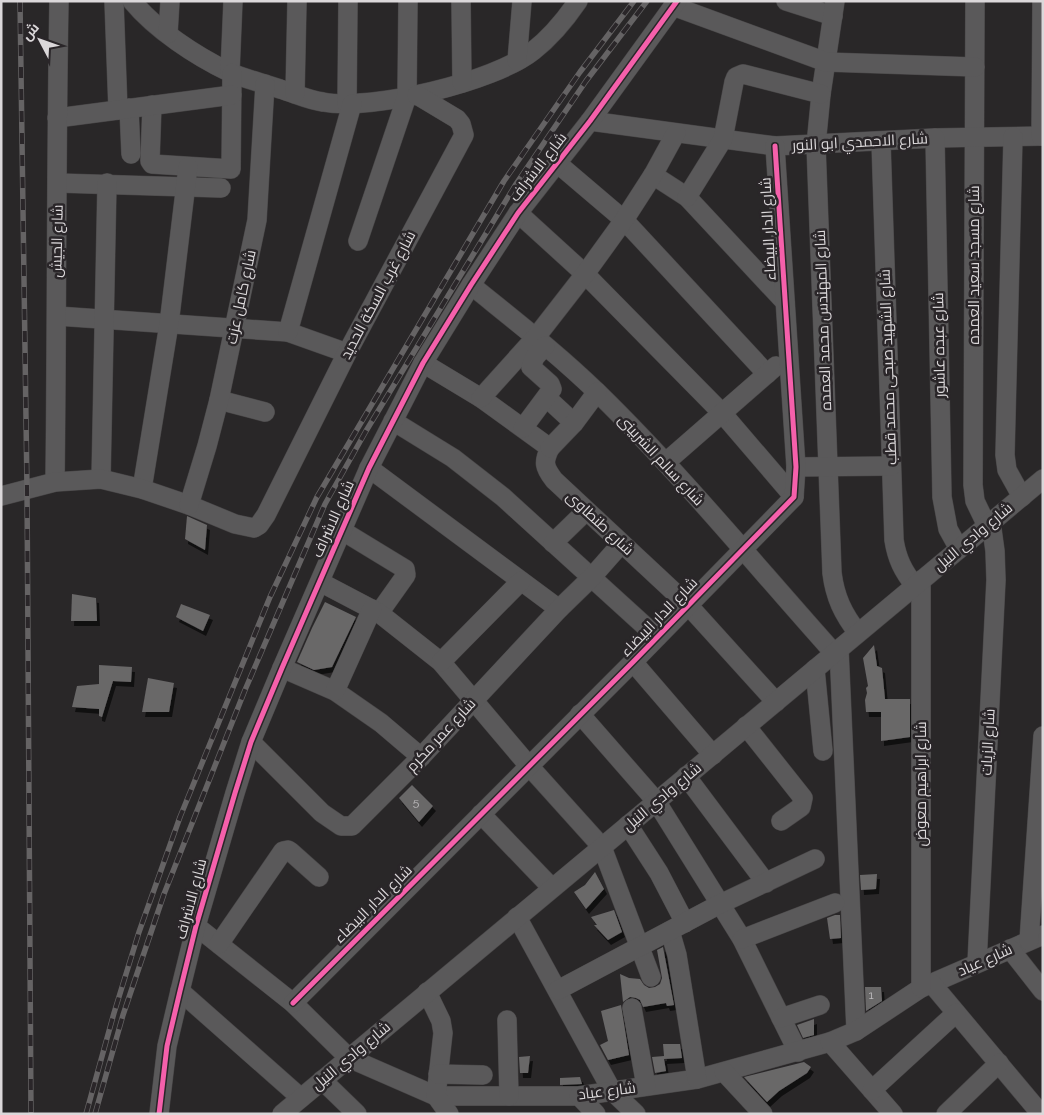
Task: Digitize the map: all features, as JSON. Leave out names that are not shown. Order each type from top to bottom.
[{"type":"street","name":"شارع الجيش","points":[[55,482],[59,1]]},
{"type":"street","points":[[114,1],[124,109],[131,154]]},
{"type":"street","points":[[132,1],[143,14],[187,48],[231,73],[323,102],[349,104],[412,96],[491,74],[532,52],[556,30],[578,1]]},
{"type":"street","points":[[168,34],[170,1]]},
{"type":"street","points":[[152,105],[151,163],[154,165],[231,169],[233,1]]},
{"type":"street","points":[[295,94],[296,1]]},
{"type":"street","points":[[288,332],[349,104],[348,1]]},
{"type":"street","points":[[358,241],[412,96],[408,1]]},
{"type":"street","points":[[461,1],[462,83]]},
{"type":"street","points":[[517,61],[522,1]]},
{"type":"street","name":"شارع مسجد سعيد العمده","points":[[975,1],[973,485],[975,501],[989,524]]},
{"type":"street","points":[[1042,1],[1042,136]]},
{"type":"street","points":[[788,2],[834,9]]},
{"type":"street","points":[[675,4],[826,62],[975,68]]},
{"type":"street","name":"شارع الاشراف","points":[[159,1114],[167,1046],[196,926],[234,793],[251,742],[341,530],[423,363],[471,285],[518,213],[590,121],[675,4]]},
{"type":"street","name":"شارع المهندس محمد العمده","points":[[834,9],[820,94],[816,145],[832,573],[834,588],[845,616],[858,633]]},
{"type":"street","points":[[687,197],[723,139],[736,77],[743,74],[820,94]]},
{"type":"street","name":"شارع كامل عزت","points":[[189,505],[219,400],[257,220],[265,84]]},
{"type":"street","points":[[57,118],[232,95]]},
{"type":"street","name":"شارع غرب السكة الحديد","points":[[189,505],[246,527],[254,528],[259,525],[266,515],[347,353],[464,135],[461,124],[457,119],[412,96]]},
{"type":"street","name":"شارع الاحمدي ابو النور","points":[[590,121],[775,146],[935,138],[1042,136]]},
{"type":"street","points":[[523,428],[552,389],[552,386],[532,369],[531,365],[541,342],[585,274],[624,220],[653,175],[676,133]]},
{"type":"street","points":[[1012,137],[1005,455],[1008,470],[1022,496]]},
{"type":"street","name":"شارع عبده عاشور","points":[[935,138],[942,497],[948,529],[959,549]]},
{"type":"street","name":"شارع الشهيد صبحى محمد قطب","points":[[881,142],[894,540],[896,556],[903,571],[918,583]]},
{"type":"street","name":"شارع الدار البيضاء","points":[[293,1003],[633,662],[794,497],[796,468],[775,146]]},
{"type":"street","points":[[557,163],[624,220],[767,374]]},
{"type":"street","points":[[142,489],[169,324],[188,167]]},
{"type":"street","points":[[653,175],[687,197],[785,302]]},
{"type":"street","points":[[58,183],[107,183],[221,188]]},
{"type":"street","points":[[100,479],[107,183]]},
{"type":"street","points":[[518,213],[585,274],[722,413],[794,497]]},
{"type":"street","name":"شارع سالم الشربينى","points":[[471,285],[541,342],[597,392],[666,462],[836,652]]},
{"type":"street","points":[[57,316],[288,332],[347,353]]},
{"type":"street","points":[[481,398],[541,342]]},
{"type":"street","points":[[666,462],[788,355]]},
{"type":"street","points":[[423,363],[481,398],[550,448],[574,422],[597,392]]},
{"type":"street","points":[[547,398],[574,422]]},
{"type":"street","points":[[219,400],[265,412]]},
{"type":"street","points":[[393,421],[454,458],[503,496],[657,637]]},
{"type":"street","name":"شارع طنطاوى","points":[[550,448],[545,459],[549,474],[621,544],[688,605],[776,702]]},
{"type":"street","points":[[796,468],[891,466]]},
{"type":"street","points":[[370,468],[559,609]]},
{"type":"street","points":[[1,496],[55,482],[100,479],[142,489],[189,505]]},
{"type":"street","name":"شارع وادي النيل","points":[[293,1108],[322,1080],[1043,479]]},
{"type":"street","points":[[553,543],[586,511]]},
{"type":"street","name":"شارع الزيات","points":[[978,963],[996,580],[995,551],[989,524]]},
{"type":"street","points":[[335,692],[376,611],[406,575],[406,569],[341,530]]},
{"type":"street","name":"شارع عمر مكرم","points":[[251,742],[322,813],[334,822],[348,827],[357,823],[421,758],[473,700],[591,578],[621,544]]},
{"type":"street","points":[[441,662],[521,581]]},
{"type":"street","points":[[320,582],[376,611],[441,662],[529,766],[602,847],[651,977]]},
{"type":"street","name":"شارع ابراهيم معوض","points":[[918,583],[926,986]]},
{"type":"street","points":[[836,652],[856,1031]]},
{"type":"street","points":[[633,662],[713,755]]},
{"type":"street","points":[[282,668],[335,692],[381,723],[421,758]]},
{"type":"street","points":[[815,669],[823,751]]},
{"type":"street","points":[[580,714],[656,801],[742,939],[798,1052]]},
{"type":"street","points":[[746,726],[803,798],[801,807],[782,821]]},
{"type":"street","points":[[1036,938],[1043,736]]},
{"type":"street","points":[[686,776],[766,883]]},
{"type":"street","points":[[481,814],[552,888]]},
{"type":"street","points":[[628,825],[659,873],[678,927],[677,955],[697,1079]]},
{"type":"street","points":[[218,944],[283,851],[288,850],[291,852],[319,877]]},
{"type":"street","points":[[558,990],[720,904],[815,859]]},
{"type":"street","points":[[742,939],[835,903]]},
{"type":"street","points":[[518,917],[612,1091],[636,1114]]},
{"type":"street","name":"شارع عياد","points":[[196,926],[293,1003],[349,1058],[436,1096],[579,1096],[697,1079],[724,1072],[798,1052],[856,1031],[926,986],[1036,938]]},
{"type":"street","points":[[1010,949],[1043,991]]},
{"type":"street","points":[[926,986],[956,1013],[999,1063],[1036,1112]]},
{"type":"street","points":[[180,991],[293,1108]]},
{"type":"street","points":[[427,992],[441,1021],[442,1033],[436,1096],[449,1114]]},
{"type":"street","points":[[781,1018],[820,1005]]},
{"type":"street","points":[[632,1008],[646,1086]]},
{"type":"street","points":[[872,1090],[956,1013]]},
{"type":"street","points":[[507,1020],[509,1096]]},
{"type":"street","points":[[830,1042],[893,1114]]},
{"type":"street","points":[[946,1114],[999,1063]]},
{"type":"street","points":[[724,1072],[763,1114]]},
{"type":"street","points":[[438,1074],[483,1075]]},
{"type":"street","points":[[322,1080],[357,1114]]},
{"type":"street","points":[[579,1096],[596,1114]]},
{"type":"building","points":[[187,516],[207,525],[205,550],[185,539]]},
{"type":"building","points":[[72,594],[96,598],[97,621],[71,621]]},
{"type":"building","points":[[325,602],[356,617],[332,667],[314,670],[297,662]]},
{"type":"building","points":[[181,604],[210,615],[203,631],[176,617]]},
{"type":"building","points":[[874,645],[877,666],[882,668],[885,699],[910,699],[910,737],[881,741],[881,712],[866,712],[865,700],[866,688],[868,686],[863,658]]},
{"type":"building","points":[[99,665],[132,667],[131,682],[113,681],[102,717],[99,716],[99,709],[72,707],[77,686],[99,684]]},
{"type":"building","points":[[148,678],[174,683],[169,712],[142,712]]},
{"type":"building","points":[[412,785],[433,806],[419,822],[399,798]]},
{"type":"building","points":[[595,872],[604,889],[586,909],[574,892],[585,885]]},
{"type":"building","points":[[877,874],[876,889],[861,890],[860,875]]},
{"type":"building","points":[[614,910],[622,932],[608,940],[594,925],[597,925],[591,917]]},
{"type":"building","points":[[840,915],[841,938],[830,939],[827,918]]},
{"type":"building","points":[[663,947],[674,1005],[667,1006],[666,1003],[643,1007],[640,1000],[630,997],[623,1002],[620,974],[629,978],[640,979],[649,988],[660,984],[662,978],[657,950]]},
{"type":"building","points":[[865,987],[881,987],[882,1001],[866,1011]]},
{"type":"building","points":[[621,1005],[629,1055],[608,1060],[600,1045],[608,1041],[601,1011]]},
{"type":"building","points":[[814,1019],[814,1035],[803,1038],[797,1025]]},
{"type":"building","points":[[663,1044],[680,1044],[682,1058],[664,1059],[666,1071],[655,1073],[652,1057],[664,1056]]},
{"type":"building","points":[[530,1056],[528,1073],[520,1073],[519,1057]]},
{"type":"building","points":[[804,1062],[811,1067],[807,1073],[779,1091],[767,1102],[744,1077]]},
{"type":"building","points":[[580,1077],[582,1084],[560,1085],[560,1078]]},
{"type":"railway","points":[[20,1],[27,488],[31,1114]]},
{"type":"railway","points":[[86,1114],[139,932],[180,817],[270,597],[317,497],[504,181],[580,72],[634,1]]},
{"type":"railway","points":[[95,1114],[123,1015],[164,894],[245,690],[325,504],[366,431],[516,184],[586,81],[647,1]]},
{"type":"cycle path","points":[[159,1114],[167,1046],[196,926],[251,742],[369,468],[423,363],[518,213],[590,121],[677,1]]},
{"type":"cycle path","points":[[293,1003],[633,662],[794,497],[796,467],[775,146]]}]
